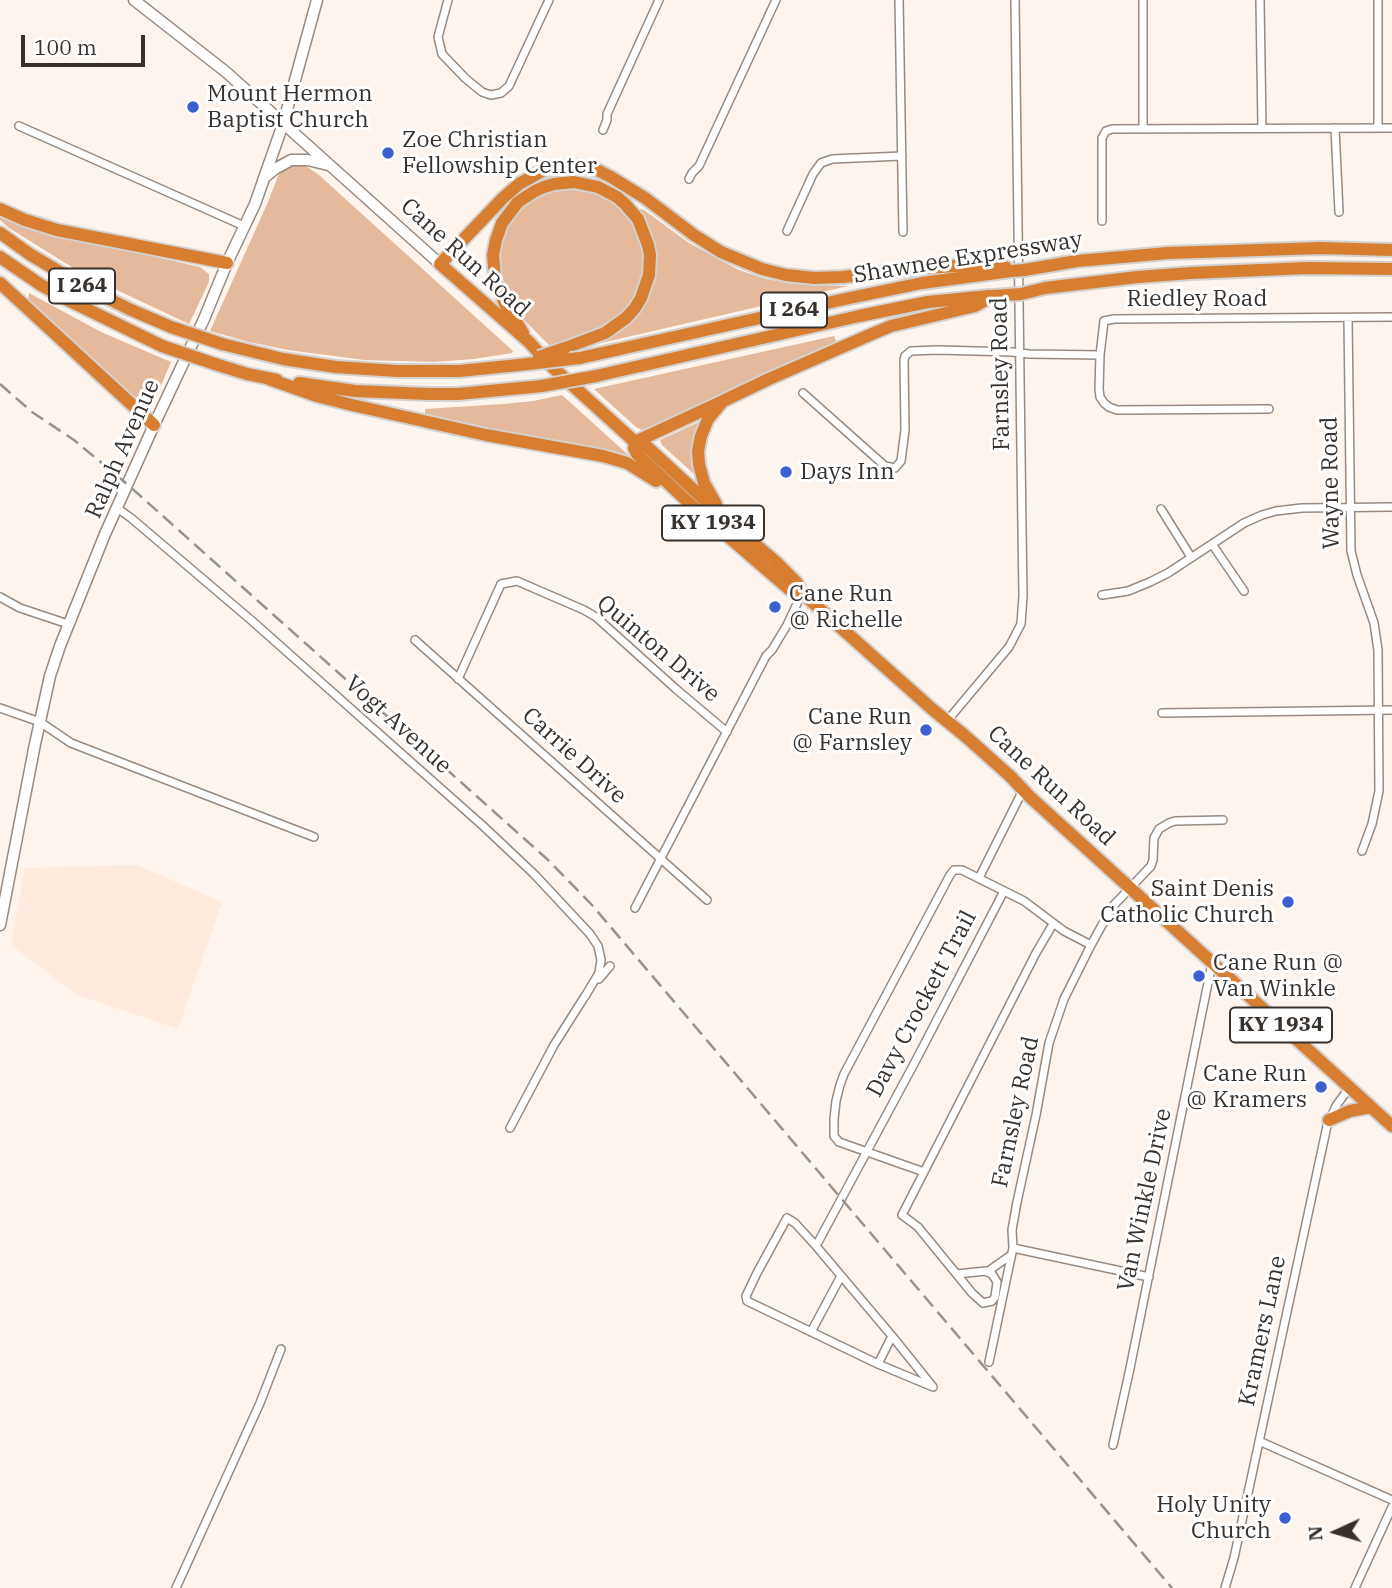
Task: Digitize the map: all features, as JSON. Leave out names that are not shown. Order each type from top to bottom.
[{"type":"highway","points":[[440,264],[519,184],[544,170],[575,166],[595,169],[632,189],[721,252],[786,275],[843,277],[999,263],[1011,271]]},
{"type":"highway","points":[[519,365],[605,333],[626,318],[641,298],[649,275],[648,244],[638,219],[625,204],[598,187],[564,182],[544,187],[513,207],[498,231],[493,255],[495,279],[505,304],[529,342]]},
{"type":"highway","points":[[0,209],[57,230],[227,263]]},
{"type":"highway","name":"Shawnee Expressway","points":[[0,233],[31,256],[85,287],[171,327],[222,344],[283,359],[337,367],[385,370],[459,370],[580,359],[856,296],[922,283],[1077,261],[1168,253],[1321,248],[1392,250]]},
{"type":"highway","name":"Shawnee Expressway","points":[[0,257],[68,300],[162,346],[269,379],[400,394],[458,394],[542,386],[929,302],[1021,294],[1045,288],[1191,272],[1295,268],[1392,269]]},
{"type":"highway","name":"Cane Run Road","points":[[440,264],[529,342],[549,364],[635,442],[643,443],[782,568],[797,583],[802,593],[964,734],[1392,1126]]},
{"type":"highway","points":[[0,283],[154,425]]},
{"type":"highway","points":[[635,442],[872,334],[975,306],[993,296]]},
{"type":"highway","points":[[269,379],[352,405],[486,435],[619,460],[636,467],[688,502]]},
{"type":"highway","points":[[723,401],[708,419],[698,451],[704,483],[723,517]]},
{"type":"highway","name":"Cane Run Road","points":[[635,442],[637,454],[688,502],[789,589],[802,593]]},
{"type":"highway","points":[[1329,1120],[1350,1111],[1371,1107]]},
{"type":"street","name":"Cane Run Road","points":[[134,0],[226,72],[440,264]]},
{"type":"street","name":"Ralph Avenue","points":[[0,925],[50,676],[68,624],[117,508],[255,204],[283,124],[317,0]]},
{"type":"street","points":[[448,0],[438,37],[442,54],[482,92],[491,95],[509,86],[549,0]]},
{"type":"street","points":[[603,130],[607,114],[659,0]]},
{"type":"street","points":[[689,179],[699,166],[776,0]]},
{"type":"street","points":[[900,0],[903,232]]},
{"type":"street","name":"Farnsley Road","points":[[947,721],[1009,647],[1021,624],[1023,541],[1015,0]]},
{"type":"street","points":[[1143,0],[1143,128]]},
{"type":"street","points":[[1260,0],[1262,128]]},
{"type":"street","points":[[1378,0],[1378,128]]},
{"type":"street","points":[[19,126],[244,226]]},
{"type":"street","points":[[1335,128],[1339,212]]},
{"type":"street","points":[[1102,221],[1102,138],[1112,129],[1392,128]]},
{"type":"street","points":[[787,231],[813,174],[821,163],[832,159],[902,156]]},
{"type":"street","points":[[264,177],[291,160],[308,160],[329,165]]},
{"type":"street","name":"Riedley Road","points":[[1100,355],[1103,323],[1110,319],[1392,317]]},
{"type":"street","name":"Wayne Road","points":[[1348,318],[1350,551],[1377,638],[1379,710],[1379,792],[1372,824],[1362,851]]},
{"type":"street","points":[[803,393],[885,466],[895,468],[901,461],[905,430],[904,360],[907,354],[915,350],[1100,355],[1100,394],[1104,403],[1118,410],[1269,409]]},
{"type":"street","points":[[1102,595],[1128,591],[1150,582],[1244,523],[1262,515],[1302,508],[1392,507]]},
{"type":"street","name":"Vogt Avenue","points":[[117,508],[251,620],[482,825],[534,874],[590,933],[598,946],[601,960],[599,973],[554,1045],[510,1128]]},
{"type":"street","points":[[1161,509],[1191,557]]},
{"type":"street","points":[[1212,544],[1244,591]]},
{"type":"street","name":"Quinton Drive","points":[[458,678],[501,584],[517,581],[596,617],[727,732]]},
{"type":"street","points":[[635,908],[766,656],[787,625],[802,593]]},
{"type":"street","points":[[0,597],[20,608],[68,624]]},
{"type":"street","name":"Carrie Drive","points":[[415,640],[707,900]]},
{"type":"street","points":[[0,708],[40,722],[71,743],[314,837]]},
{"type":"street","points":[[1162,713],[1392,710]]},
{"type":"street","points":[[979,878],[1023,790]]},
{"type":"street","name":"Farnsley Road","points":[[989,1362],[1049,1043],[1064,999],[1112,907],[1151,866],[1154,838],[1159,829],[1175,821],[1223,820]]},
{"type":"street","points":[[924,1172],[837,1141],[834,1136],[836,1101],[844,1074],[950,875],[957,869],[979,878],[1024,901],[1053,924],[1091,945]]},
{"type":"street","name":"Davy Crockett Trail","points":[[816,1246],[1004,891]]},
{"type":"street","points":[[957,1274],[992,1273],[997,1282],[995,1297],[988,1304],[983,1303],[972,1293],[918,1227],[902,1215],[1053,924]]},
{"type":"street","name":"Van Winkle Drive","points":[[1113,1445],[1212,962]]},
{"type":"street","name":"Vogt Avenue","points":[[584,998],[610,966]]},
{"type":"street","name":"Kramers Lane","points":[[1225,1588],[1234,1558],[1289,1294],[1329,1120],[1349,1088]]},
{"type":"street","points":[[787,1218],[816,1246],[933,1387],[878,1364],[745,1299],[787,1218]]},
{"type":"street","points":[[987,1272],[1012,1251],[1149,1277]]},
{"type":"street","points":[[811,1332],[841,1276]]},
{"type":"street","points":[[878,1364],[892,1336]]},
{"type":"street","points":[[176,1588],[260,1403],[281,1349]]},
{"type":"street","points":[[1259,1441],[1392,1500]]},
{"type":"street","points":[[1355,1588],[1392,1507]]},
{"type":"shaded area","points":[[295,165],[306,166],[319,175],[513,351],[512,353],[434,362],[364,360],[288,350],[210,331],[278,176],[284,169]]},
{"type":"shaded area","points":[[570,188],[607,197],[621,207],[635,225],[645,259],[642,283],[629,308],[597,332],[551,347],[516,312],[501,281],[499,256],[503,235],[521,208],[548,191]]},
{"type":"shaded area","points":[[640,209],[689,243],[739,270],[794,284],[848,286],[597,344],[650,290]]},
{"type":"shaded area","points":[[0,217],[23,227],[200,267],[209,274],[209,282],[189,324],[83,274],[9,228]]},
{"type":"shaded area","points":[[29,293],[101,332],[171,362],[154,402],[137,401],[28,301]]},
{"type":"shaded area","points":[[834,336],[834,343],[647,429],[636,427],[594,389]]},
{"type":"shaded area","points":[[562,395],[635,461],[425,417],[425,409],[533,401]]},
{"type":"shaded area","points":[[699,422],[692,452],[695,475],[662,445],[660,440]]},
{"type":"shaded area","points":[[137,865],[222,902],[178,1029],[77,995],[11,945],[25,868]]},
{"type":"railway","points":[[0,384],[32,412],[74,440],[127,484],[547,859],[592,905],[1172,1588]]},
{"type":"place","name":"Mount Hermon Baptist Church","points":[[193,107]]},
{"type":"place","name":"Zoe Christian Fellowship Center","points":[[388,153]]},
{"type":"place","name":"Days Inn","points":[[786,472]]},
{"type":"place","name":"Cane Run @ Richelle","points":[[775,607]]},
{"type":"place","name":"Cane Run @ Farnsley","points":[[926,730]]},
{"type":"place","name":"Saint Denis Catholic Church","points":[[1288,902]]},
{"type":"place","name":"Cane Run @ Van Winkle","points":[[1199,976]]},
{"type":"place","name":"Cane Run @ Kramers","points":[[1321,1087]]},
{"type":"place","name":"Holy Unity Church","points":[[1285,1518]]}]
